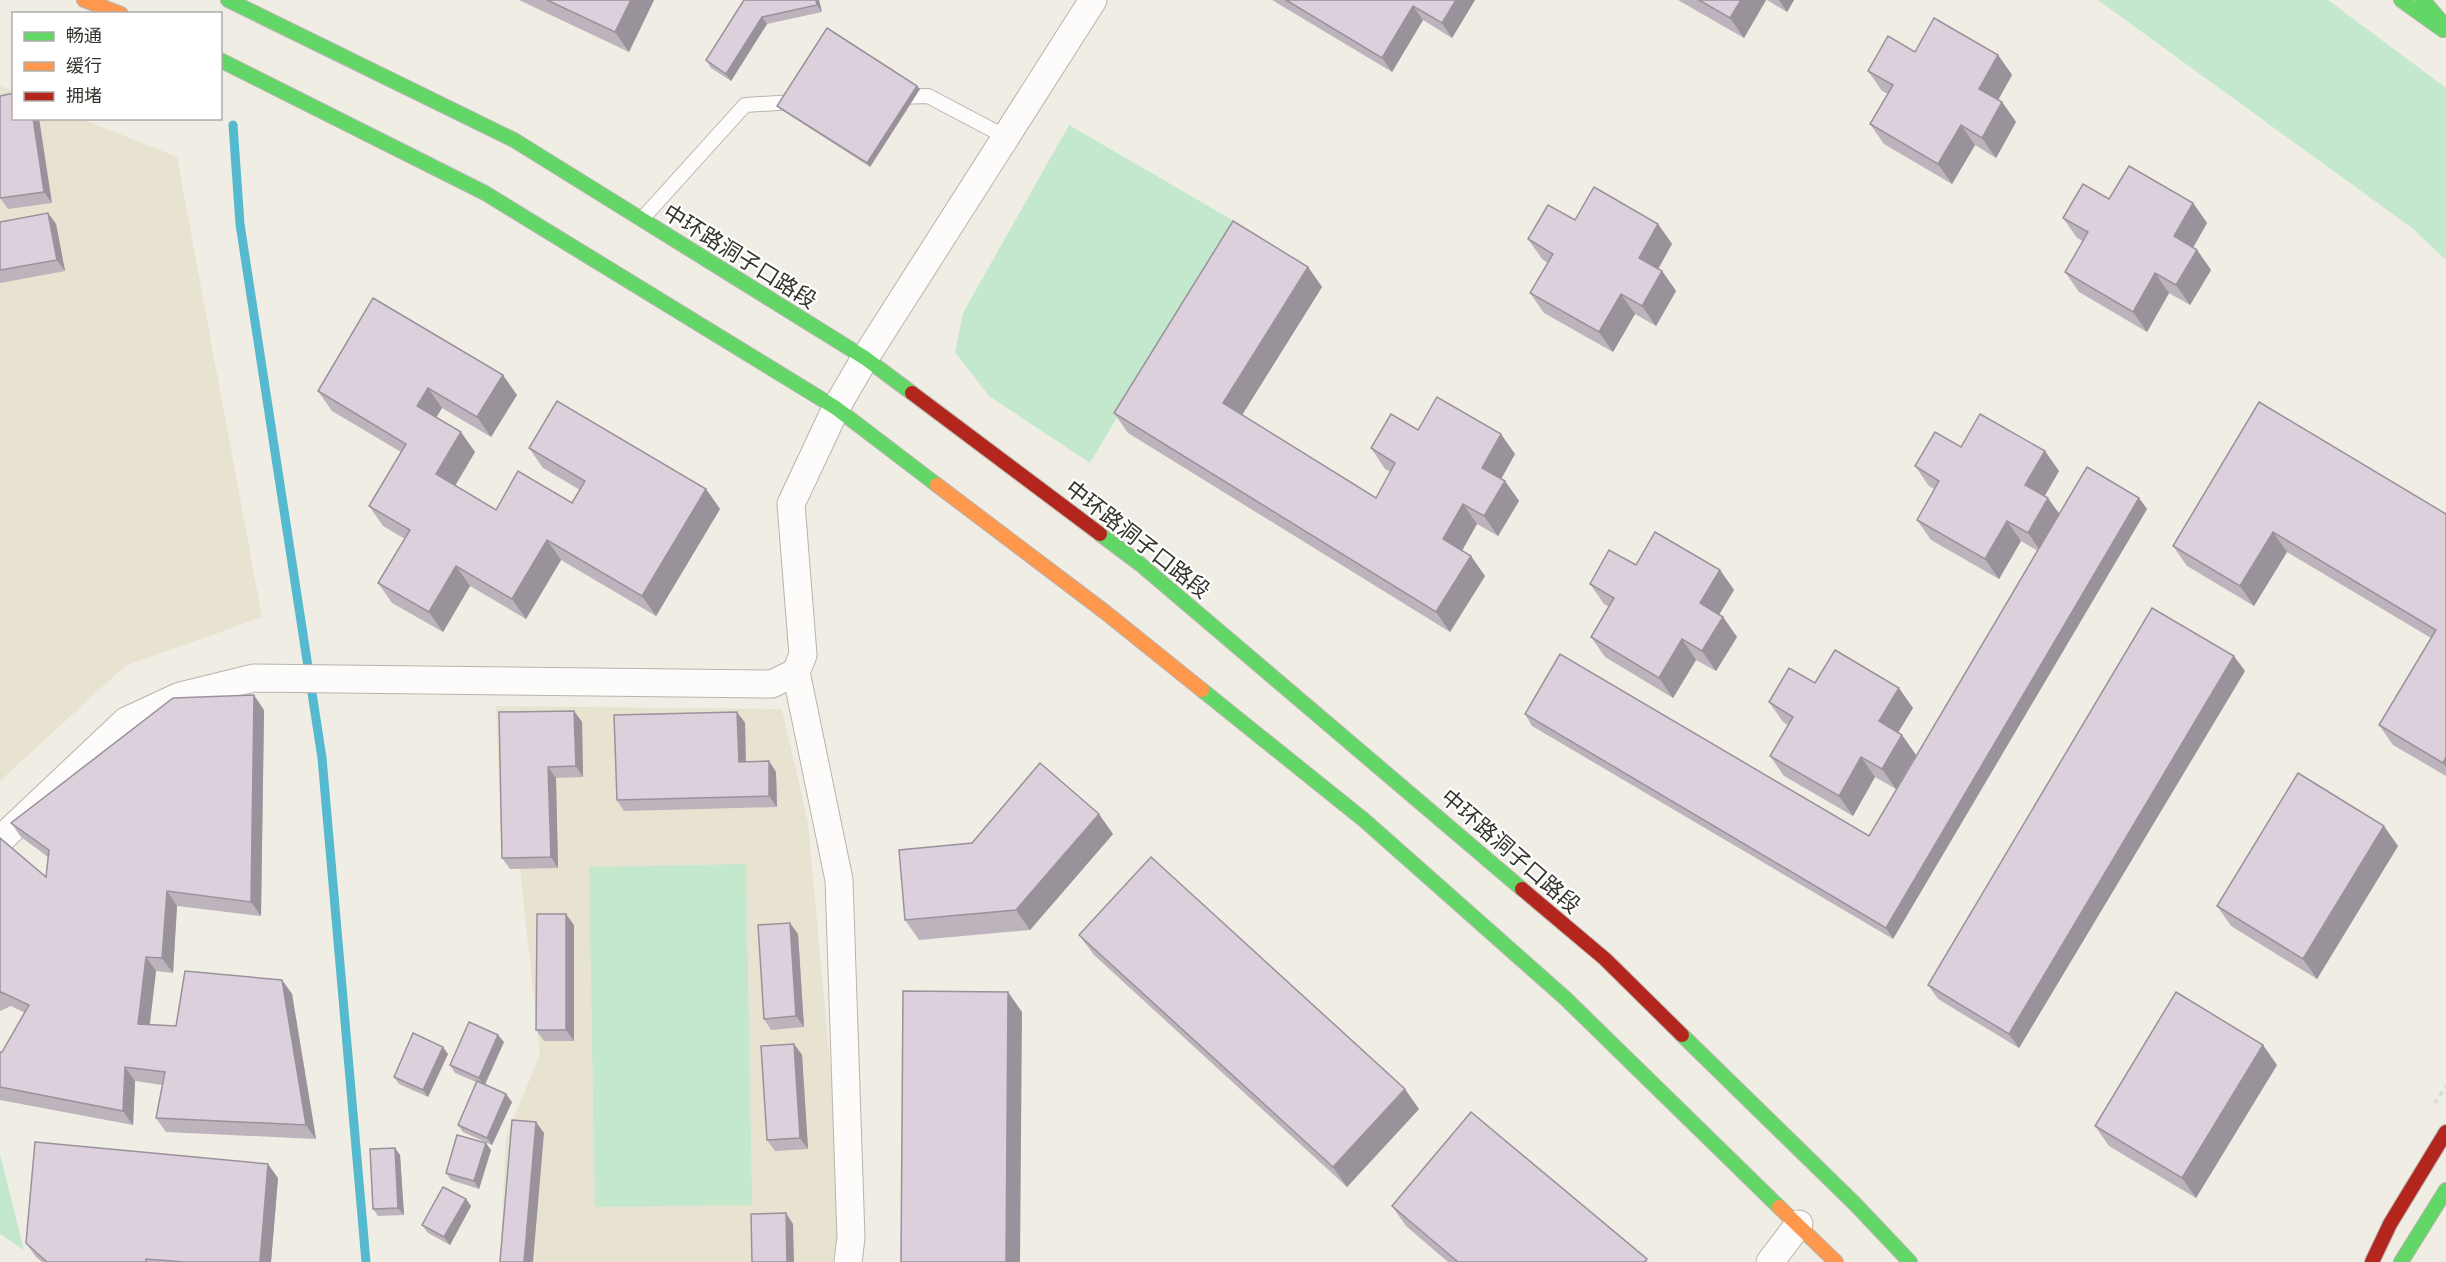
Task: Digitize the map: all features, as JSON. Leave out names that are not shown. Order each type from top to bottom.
[{"type":"main road","points":[[84,0],[116,12]]},
{"type":"main road","name":"中环路洞子口路段","points":[[228,0],[514,140],[642,219],[865,358],[1140,564],[1605,959],[1855,1204],[1910,1262]]},
{"type":"main road","points":[[2401,0],[2446,33]]},
{"type":"main road","points":[[2423,0],[2446,27]]},
{"type":"main road","points":[[222,61],[485,193],[836,408],[1106,612],[1364,820],[1565,998],[1836,1262]]},
{"type":"main road","points":[[2372,1262],[2390,1224],[2446,1132]]},
{"type":"main road","points":[[2401,1262],[2446,1190]]},
{"type":"street","points":[[848,1262],[851,1238],[839,880],[796,672],[803,655],[791,504],[836,408],[865,358],[1093,0]]},
{"type":"street","points":[[0,840],[126,721],[180,696],[253,678],[772,684],[796,672]]},
{"type":"street","points":[[1770,1262],[1798,1224]]},
{"type":"lane","points":[[882,98],[928,96],[1006,137]]},
{"type":"lane","points":[[642,219],[745,105],[813,101]]},
{"type":"shaded area","points":[[0,85],[12,91],[12,120],[84,120],[177,157],[262,617],[125,666],[0,781]]},
{"type":"shaded area","points":[[496,706],[782,709],[808,822],[843,1205],[833,1262],[500,1262],[506,1136],[540,1055],[517,841],[501,841]]},
{"type":"green space","points":[[2098,0],[2328,0],[2446,88],[2446,260],[2412,228]]},
{"type":"green space","points":[[1069,125],[1234,221],[1090,463],[989,396],[955,352],[963,313]]},
{"type":"green space","points":[[746,864],[752,1205],[595,1207],[589,867]]},
{"type":"green space","points":[[0,1154],[24,1250],[0,1234]]},
{"type":"building","points":[[547,0],[631,0],[615,32]]},
{"type":"building","points":[[744,0],[816,0],[817,5],[762,17],[726,74],[706,60]]},
{"type":"building","points":[[1286,0],[1456,0],[1442,23],[1413,6],[1382,58]]},
{"type":"building","points":[[1699,0],[1741,0],[1730,18]]},
{"type":"building","points":[[1934,18],[1998,55],[1979,89],[2002,102],[1982,138],[1961,125],[1938,164],[1870,124],[1893,85],[1868,71],[1888,36],[1915,52]]},
{"type":"building","points":[[827,28],[917,86],[867,163],[777,106]]},
{"type":"building","points":[[12,93],[12,120],[33,120],[44,192],[0,198],[0,96]]},
{"type":"building","points":[[2129,166],[2193,203],[2174,236],[2197,250],[2176,285],[2155,273],[2133,312],[2065,272],[2088,232],[2063,218],[2083,184],[2109,199]]},
{"type":"building","points":[[1594,187],[1658,224],[1639,258],[1662,271],[1642,306],[1621,294],[1599,332],[1530,293],[1553,254],[1528,239],[1548,205],[1575,220]]},
{"type":"building","points":[[48,213],[57,260],[0,270],[0,222]]},
{"type":"building","points":[[1233,221],[1308,267],[1223,403],[1376,498],[1395,463],[1371,448],[1391,414],[1418,430],[1437,397],[1501,434],[1482,468],[1505,481],[1484,516],[1463,504],[1443,539],[1471,556],[1436,612],[1114,413]]},
{"type":"building","points":[[373,298],[503,375],[477,417],[428,388],[417,406],[461,432],[436,474],[496,510],[518,471],[572,503],[585,481],[529,448],[557,401],[706,489],[642,596],[547,540],[512,599],[456,566],[429,612],[378,583],[410,530],[369,506],[406,444],[318,391]]},
{"type":"building","points":[[2259,402],[2446,514],[2446,757],[2443,763],[2379,725],[2436,630],[2273,532],[2240,586],[2173,546]]},
{"type":"building","points":[[1980,414],[2045,451],[2025,485],[2048,498],[2028,533],[2007,521],[1985,559],[1917,520],[1939,481],[1915,466],[1935,432],[1961,447]]},
{"type":"building","points":[[2087,467],[2139,498],[1886,928],[1525,714],[1560,654],[1869,836]]},
{"type":"building","points":[[1655,532],[1720,570],[1700,603],[1723,617],[1702,651],[1682,639],[1659,678],[1591,637],[1614,598],[1590,584],[1609,550],[1636,565]]},
{"type":"building","points":[[2152,608],[2234,656],[2009,1034],[1928,985]]},
{"type":"building","points":[[1835,650],[1899,688],[1879,721],[1902,735],[1882,769],[1861,757],[1839,796],[1770,756],[1793,717],[1769,702],[1789,668],[1815,683]]},
{"type":"building","points":[[254,695],[251,902],[167,891],[162,958],[146,957],[138,1024],[176,1026],[185,971],[282,980],[306,1125],[156,1118],[165,1072],[125,1067],[123,1111],[0,1087],[0,1052],[29,1005],[0,993],[0,838],[46,877],[49,850],[11,823],[173,698]]},
{"type":"building","points":[[574,711],[576,766],[548,767],[551,857],[502,858],[499,712]]},
{"type":"building","points":[[737,712],[739,762],[769,761],[769,796],[617,800],[614,715]]},
{"type":"building","points":[[1040,763],[1099,814],[1016,910],[905,920],[899,850],[972,843]]},
{"type":"building","points":[[2298,773],[2384,826],[2303,959],[2217,906]]},
{"type":"building","points":[[1151,857],[1405,1089],[1333,1167],[1079,935]]},
{"type":"building","points":[[537,914],[566,914],[566,1030],[536,1030]]},
{"type":"building","points":[[790,923],[796,1016],[764,1019],[758,925]]},
{"type":"building","points":[[903,991],[1008,992],[1006,1262],[901,1262]]},
{"type":"building","points":[[2176,992],[2263,1045],[2182,1178],[2095,1126]]},
{"type":"building","points":[[469,1022],[498,1035],[479,1078],[450,1065]]},
{"type":"building","points":[[413,1033],[443,1047],[423,1090],[394,1077]]},
{"type":"building","points":[[794,1044],[800,1138],[767,1140],[761,1046]]},
{"type":"building","points":[[477,1081],[506,1094],[487,1138],[458,1125]]},
{"type":"building","points":[[1471,1112],[1647,1259],[1645,1262],[1458,1262],[1392,1206]]},
{"type":"building","points":[[512,1120],[536,1122],[524,1262],[500,1262]]},
{"type":"building","points":[[457,1135],[486,1143],[474,1181],[446,1173]]},
{"type":"building","points":[[35,1142],[268,1164],[260,1262],[185,1262],[146,1259],[146,1262],[47,1262],[26,1243]]},
{"type":"building","points":[[395,1148],[398,1208],[373,1209],[370,1149]]},
{"type":"building","points":[[443,1187],[466,1199],[444,1237],[422,1225]]},
{"type":"building","points":[[786,1213],[787,1262],[752,1262],[751,1214]]},
{"type":"waterway","points":[[233,125],[240,224],[322,758],[366,1262]]},
{"type":"traffic: fast","points":[[228,0],[514,140],[865,358],[912,393]]},
{"type":"traffic: fast","points":[[2401,0],[2443,30]]},
{"type":"traffic: fast","points":[[2423,0],[2446,27]]},
{"type":"traffic: fast","points":[[222,61],[485,193],[836,408],[937,485]]},
{"type":"traffic: fast","points":[[1100,534],[1140,564],[1522,889]]},
{"type":"traffic: fast","points":[[1202,690],[1364,820],[1565,998],[1779,1207]]},
{"type":"traffic: fast","points":[[1682,1035],[1855,1204],[1910,1262]]},
{"type":"traffic: fast","points":[[2401,1262],[2446,1190]]},
{"type":"traffic: slow","points":[[84,0],[116,12]]},
{"type":"traffic: slow","points":[[937,485],[1105,612],[1202,690]]},
{"type":"traffic: slow","points":[[1779,1207],[1836,1262]]},
{"type":"traffic: jam","points":[[912,393],[1100,534]]},
{"type":"traffic: jam","points":[[1522,889],[1605,959],[1682,1035]]},
{"type":"traffic: jam","points":[[2372,1262],[2390,1224],[2446,1132]]}]
